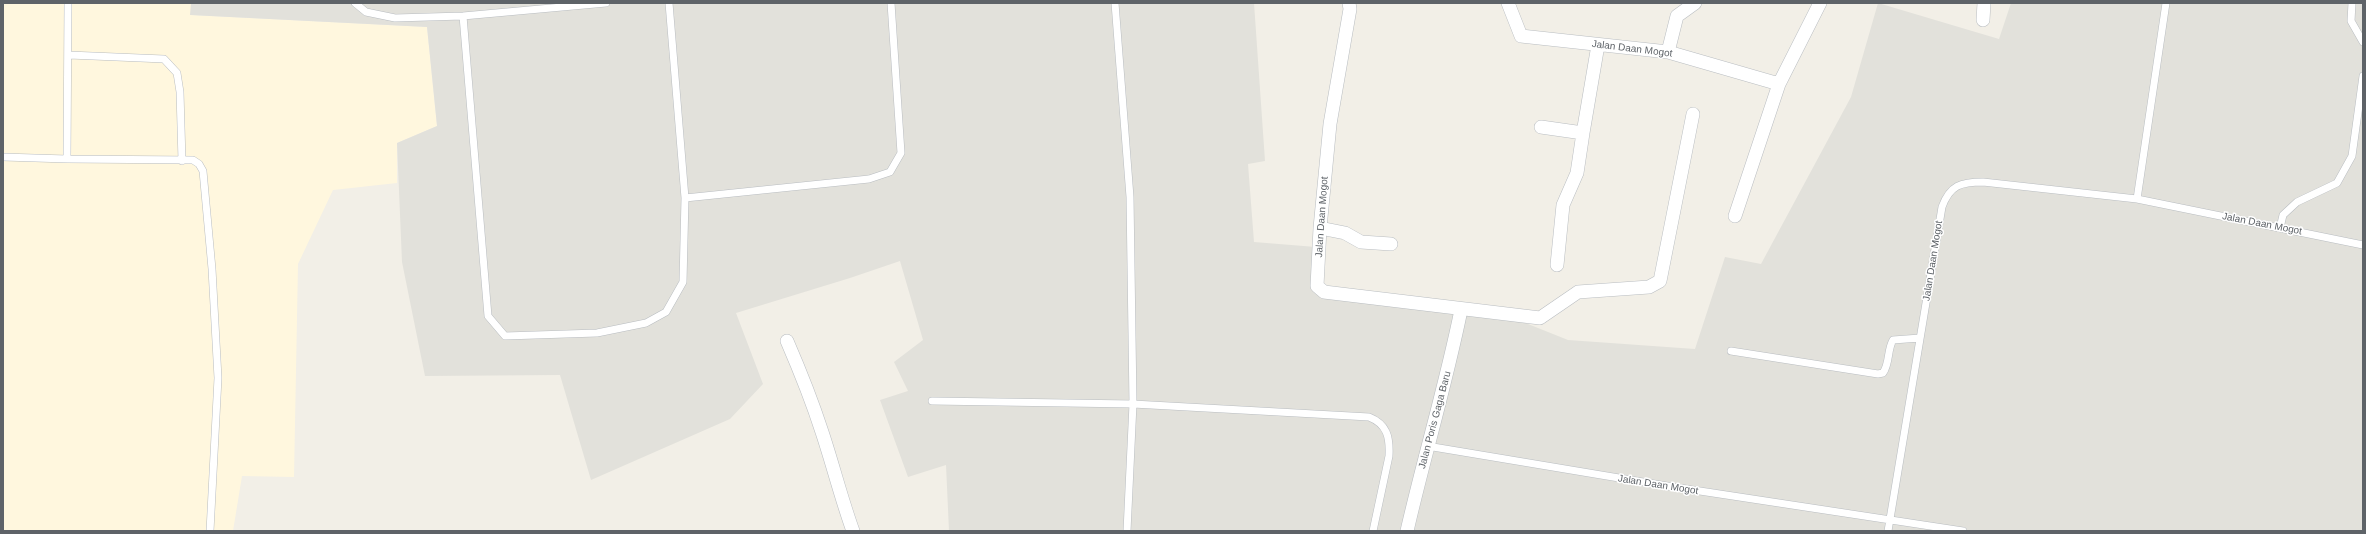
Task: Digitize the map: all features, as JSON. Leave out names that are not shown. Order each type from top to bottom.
[{"type":"street","name":"Jalan Daan Mogot","points":[[1349,3],[1350,9],[1330,124],[1320,228],[1317,286],[1324,292],[1461,310]]},
{"type":"street","name":"Jalan Daan Mogot","points":[[1508,3],[1521,36],[1668,52],[1779,84]]},
{"type":"street","points":[[1668,52],[1678,16],[1695,3]]},
{"type":"street","points":[[1735,216],[1779,84],[1820,3]]},
{"type":"street","points":[[1983,20],[1984,3]]},
{"type":"street","points":[[1557,265],[1563,205],[1577,173],[1598,45]]},
{"type":"street","points":[[1461,310],[1540,318],[1578,292],[1649,287],[1660,281],[1693,114]]},
{"type":"street","points":[[1540,127],[1583,133]]},
{"type":"street","points":[[1320,228],[1345,233],[1361,242],[1391,244]]},
{"type":"street","name":"Jalan Poris Gaga Baru","points":[[1407,531],[1427,446],[1454,346],[1461,310]]},
{"type":"street","points":[[787,341],[808,391],[823,433],[839,492],[854,531]]},
{"type":"lane","points":[[67,159],[69,55],[68,3]]},
{"type":"lane","points":[[355,3],[366,12],[395,18],[463,16],[518,6],[606,3]]},
{"type":"lane","points":[[463,16],[488,316],[505,336],[597,333],[646,322],[666,312],[683,282],[685,198],[669,3]]},
{"type":"lane","points":[[685,198],[869,179],[890,172],[901,153],[891,3]]},
{"type":"lane","points":[[1115,3],[1130,197],[1133,404],[1127,531]]},
{"type":"lane","points":[[2137,199],[2166,3]]},
{"type":"lane","points":[[2352,3],[2351,21],[2363,42]]},
{"type":"lane","points":[[69,55],[164,59],[177,73],[180,92],[182,161]]},
{"type":"lane","points":[[2280,228],[2283,216],[2297,202],[2337,183],[2352,156],[2363,76]]},
{"type":"lane","points":[[3,157],[197,162],[205,179],[218,378],[210,531]]},
{"type":"lane","name":"Jalan Daan Mogot","points":[[1888,531],[1942,207],[1949,191],[1958,185],[1969,182],[1983,182],[2137,199],[2363,245]]},
{"type":"lane","points":[[1731,351],[1878,374],[1884,373],[1886,369],[1890,345],[1893,340],[1920,338]]},
{"type":"lane","points":[[932,401],[1133,404],[1369,417],[1380,421],[1387,431],[1389,456],[1373,531]]},
{"type":"lane","name":"Jalan Daan Mogot","points":[[1427,446],[1667,486],[1963,531]]},
{"type":"shaded area","points":[[3,3],[191,3],[191,15],[427,27],[437,126],[397,143],[397,183],[333,190],[298,264],[294,477],[242,476],[233,531],[3,531]]},
{"type":"shaded area","points":[[191,3],[1254,3],[1265,161],[1248,164],[1254,242],[1316,247],[1311,289],[1400,296],[1513,318],[1568,340],[1695,349],[1725,257],[1761,264],[1851,97],[1878,3],[1999,39],[2011,3],[2363,3],[2363,531],[949,531],[946,465],[908,477],[880,400],[908,391],[894,362],[923,340],[900,261],[736,313],[763,384],[730,419],[591,480],[560,375],[425,376],[402,262],[397,143],[437,126],[427,27],[190,15]]}]
